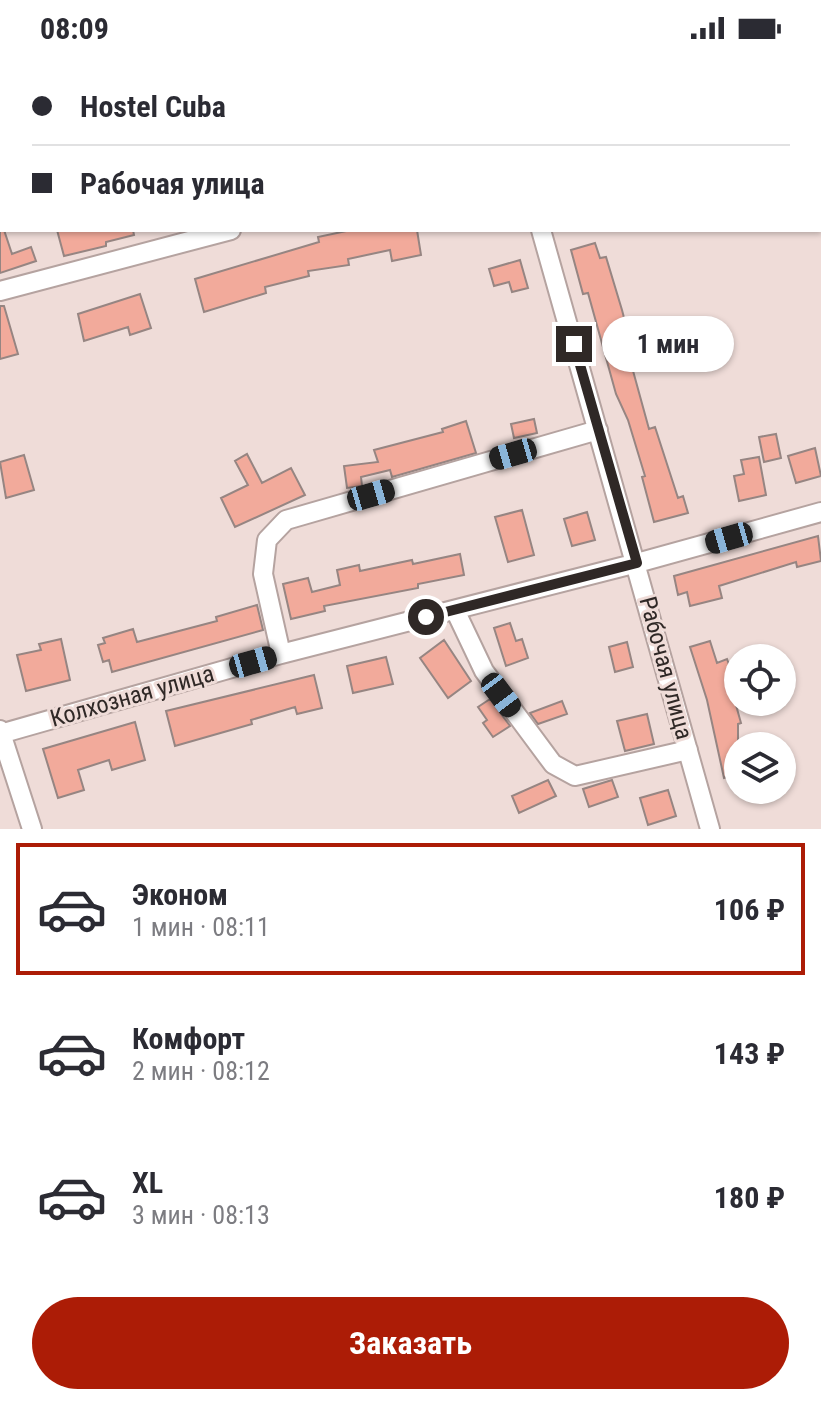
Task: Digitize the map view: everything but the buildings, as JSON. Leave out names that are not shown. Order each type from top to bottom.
[{"type":"street","points":[[0,291],[223,232]]},
{"type":"street","name":"Рабочая улица","points":[[542,232],[710,829]]},
{"type":"street","points":[[281,654],[263,574],[267,540],[286,520],[598,430]]},
{"type":"street","name":"Колхозная улица","points":[[0,732],[281,654],[637,563],[821,512]]},
{"type":"street","points":[[455,610],[484,671],[553,764],[575,776],[688,750]]},
{"type":"street","points":[[0,732],[32,829]]},
{"type":"route","points":[[426,617],[637,563],[574,344]]}]
